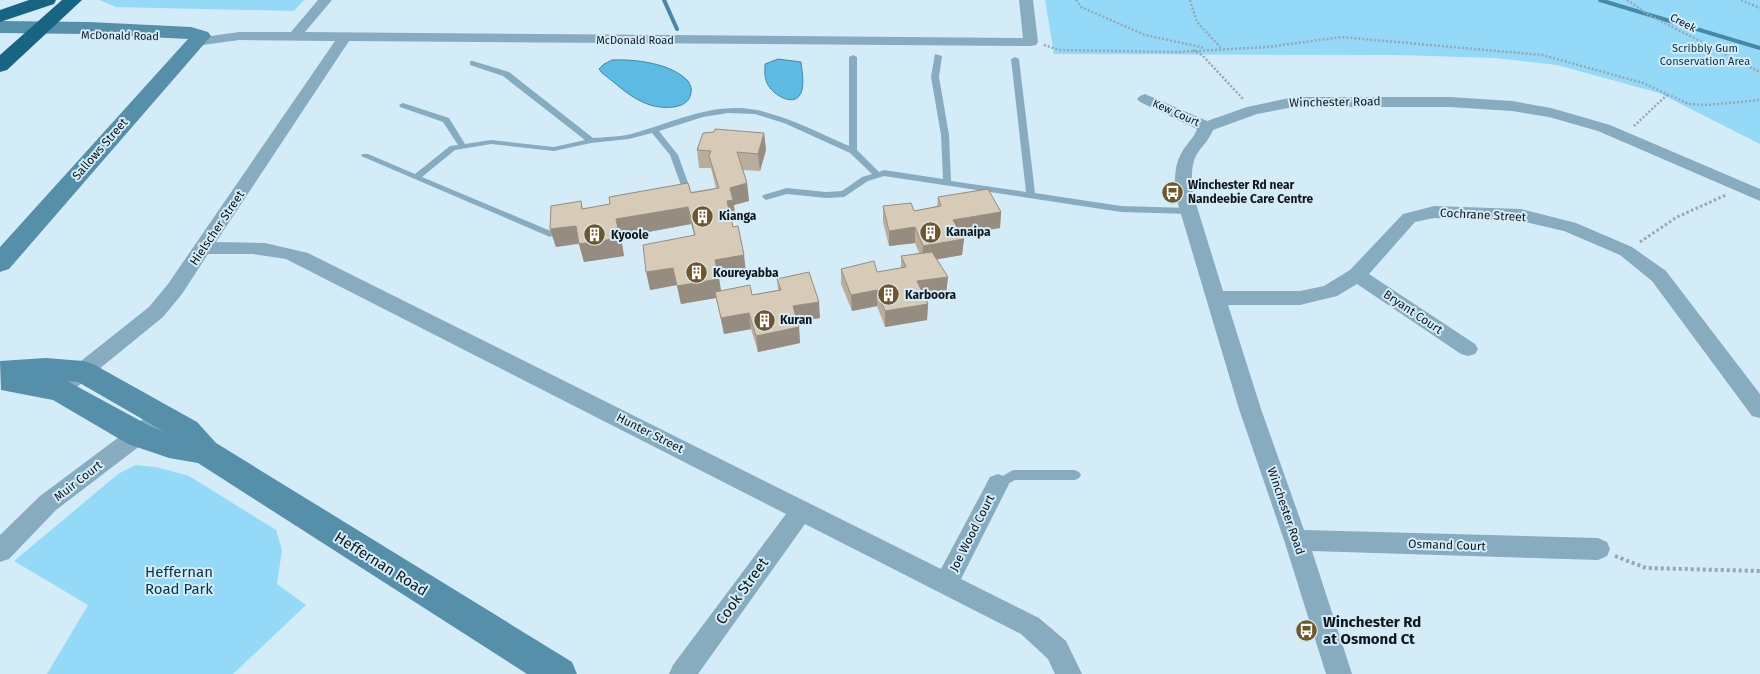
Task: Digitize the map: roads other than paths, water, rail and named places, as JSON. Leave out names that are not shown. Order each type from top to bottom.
[{"type":"highway","points":[[0,16],[47,0]]},
{"type":"highway","points":[[0,66],[16,34],[52,0]]},
{"type":"highway","points":[[16,34],[73,0]]},
{"type":"street","points":[[294,37],[325,0]]},
{"type":"street","name":"McDonald Road","points":[[16,34],[172,36],[198,39],[239,36],[1031,42],[1026,0]]},
{"type":"street","name":"Hielscher Street","points":[[59,390],[156,312],[175,289],[344,38]]},
{"type":"street","name":"Sallows Street","points":[[0,263],[198,39]]},
{"type":"street","name":"Kew Court","points":[[1145,99],[1206,127]]},
{"type":"street","name":"Winchester Road","points":[[1340,674],[1296,540],[1250,410],[1184,194],[1183,178],[1185,164],[1190,152],[1201,140],[1206,127],[1253,110],[1287,103],[1313,101],[1492,104],[1565,116],[1625,136],[1760,196]]},
{"type":"street","name":"Cochrane Street","points":[[1216,298],[1300,298],[1330,291],[1357,275],[1409,218],[1434,212],[1521,215],[1570,227],[1626,251],[1659,276],[1760,410]]},
{"type":"street","name":"Hunter Street","points":[[203,248],[283,250],[301,257],[947,582],[1030,626],[1057,650],[1069,674]]},
{"type":"street","name":"Bryant Court","points":[[1357,275],[1468,349]]},
{"type":"street","name":"Heffernan Road","points":[[0,372],[46,369],[83,372],[186,430],[205,452],[559,674]]},
{"type":"street","name":"Heffernan Road","points":[[0,382],[59,390],[138,435],[169,446],[205,452]]},
{"type":"street","name":"Muir Court","points":[[0,551],[48,504],[162,417]]},
{"type":"street","name":"Joe Wood Court","points":[[947,582],[998,484]]},
{"type":"street","name":"Cook Street","points":[[682,674],[802,510]]},
{"type":"street","name":"Osmand Court","points":[[1296,540],[1598,549]]},
{"type":"lane","points":[[938,56],[935,77],[945,135],[947,182]]},
{"type":"lane","points":[[852,57],[853,151]]},
{"type":"lane","points":[[1015,59],[1031,194]]},
{"type":"lane","points":[[474,63],[506,74],[591,141]]},
{"type":"lane","points":[[403,105],[446,120],[463,146]]},
{"type":"lane","points":[[416,177],[452,148],[491,142],[554,149],[591,141],[629,137],[702,115],[728,111],[755,112],[787,121],[853,151],[878,175]]},
{"type":"lane","points":[[654,130],[674,155],[686,188]]},
{"type":"lane","points":[[365,156],[550,234]]},
{"type":"lane","points":[[766,197],[788,191],[844,194],[865,180],[884,173],[1121,209],[1189,211]]},
{"type":"lane","points":[[998,484],[1013,474],[1075,475]]},
{"type":"waterway","points":[[664,0],[677,29]]},
{"type":"waterway","points":[[1600,0],[1760,48]]},
{"type":"place","name":"Winchester Rd near Nandeebie Care Centre","points":[[1172,192]]},
{"type":"place","name":"Kianga","points":[[703,216]]},
{"type":"place","name":"Kanaipa","points":[[930,232]]},
{"type":"place","name":"Kyoole","points":[[595,235]]},
{"type":"place","name":"Koureyabba","points":[[697,273]]},
{"type":"place","name":"Karboora","points":[[889,295]]},
{"type":"place","name":"Kuran","points":[[764,320]]},
{"type":"place","name":"Winchester Rd at Osmond Ct","points":[[1307,631]]},
{"type":"park label","name":"Scribbly Gum Conservation Area","points":[[1705,54]]},
{"type":"park label","name":"Heffernan Road Park","points":[[179,580]]}]
